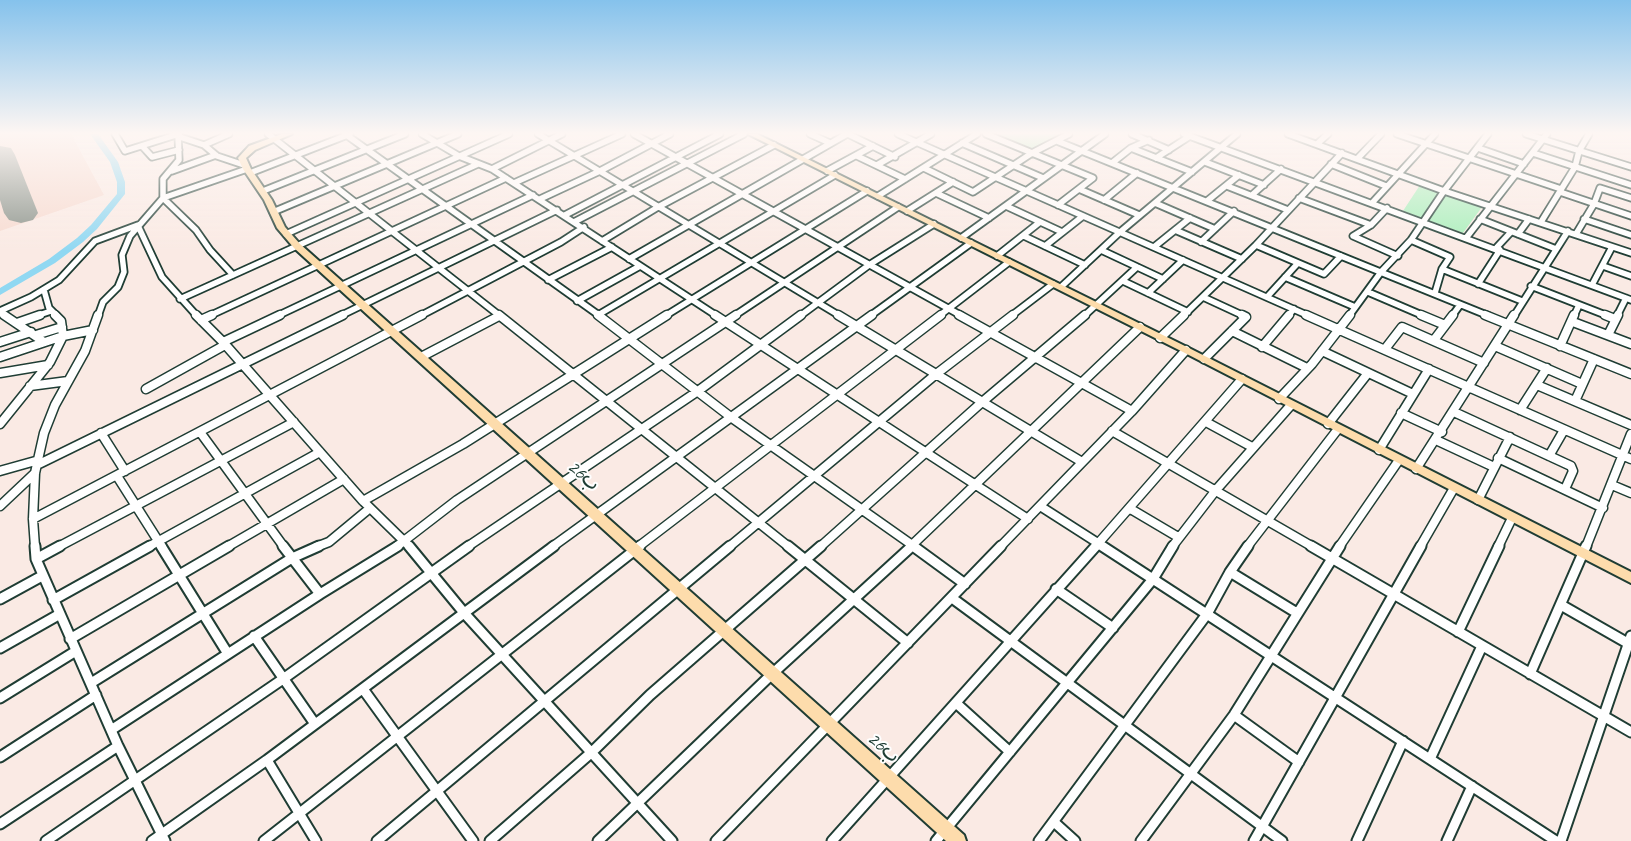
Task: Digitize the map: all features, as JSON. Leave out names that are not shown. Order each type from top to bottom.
[{"type":"highway","name":"26ب","points":[[250,173],[263,191],[286,234],[297,246],[496,422],[958,841]]},
{"type":"main road","points":[[831,173],[1204,359],[1631,578]]},
{"type":"street","points":[[168,173],[163,179],[163,198],[196,230],[210,250],[233,275]]},
{"type":"street","points":[[163,838],[118,746],[36,559],[33,519],[37,466],[44,433],[68,381],[85,351],[104,302],[118,287],[124,272],[122,255],[130,236],[163,198],[235,173]]},
{"type":"street","points":[[263,191],[307,173]]},
{"type":"street","points":[[319,173],[574,374],[908,643]]},
{"type":"street","points":[[273,212],[366,173]]},
{"type":"street","points":[[400,173],[630,338],[732,418],[773,444],[815,477],[863,509],[965,584]]},
{"type":"street","points":[[286,234],[421,173]]},
{"type":"street","points":[[180,299],[458,173]]},
{"type":"street","points":[[499,173],[558,210],[640,266],[726,320],[797,369],[1028,519]]},
{"type":"street","points":[[514,183],[535,173]]},
{"type":"street","points":[[146,389],[224,344],[340,285],[471,224],[594,173]]},
{"type":"street","points":[[604,173],[1082,462]]},
{"type":"street","points":[[565,215],[648,173]]},
{"type":"street","points":[[574,222],[670,173]]},
{"type":"street","points":[[705,173],[1132,410]]},
{"type":"street","points":[[602,241],[658,206],[722,173]]},
{"type":"street","points":[[630,259],[687,224],[778,173]]},
{"type":"street","points":[[598,315],[772,211],[831,173]]},
{"type":"street","points":[[893,173],[905,179]]},
{"type":"street","points":[[878,196],[915,173]]},
{"type":"street","points":[[935,173],[974,192],[1001,173]]},
{"type":"street","points":[[988,173],[1627,457]]},
{"type":"street","points":[[1032,173],[1043,178]]},
{"type":"street","points":[[961,238],[1050,173]]},
{"type":"street","points":[[1058,205],[1093,178],[1081,173]]},
{"type":"street","points":[[1104,200],[1137,173]]},
{"type":"street","points":[[1138,173],[1631,374]]},
{"type":"street","points":[[378,841],[438,793],[678,587],[815,477],[935,375],[1085,265],[1120,232],[1190,173]]},
{"type":"street","points":[[1234,173],[1264,185]]},
{"type":"street","points":[[1252,196],[1276,173]]},
{"type":"street","points":[[1295,173],[1628,299],[1615,319],[1608,335]]},
{"type":"street","points":[[1160,338],[1256,245],[1322,173]]},
{"type":"street","points":[[1354,173],[1386,186]]},
{"type":"street","points":[[1372,203],[1397,173]]},
{"type":"street","points":[[1398,173],[1444,191],[1631,253]]},
{"type":"street","points":[[1279,399],[1322,351],[1368,292],[1381,272],[1411,240],[1458,173]]},
{"type":"street","points":[[1541,222],[1571,173]]},
{"type":"street","points":[[1597,173],[1631,184]]},
{"type":"street","points":[[1466,238],[1516,174],[1631,216]]},
{"type":"street","points":[[1207,201],[1239,175]]},
{"type":"street","points":[[1576,234],[1594,204],[1606,176]]},
{"type":"street","points":[[201,320],[506,178]]},
{"type":"street","points":[[111,730],[254,636],[405,542],[457,500],[837,246],[953,182]]},
{"type":"street","points":[[1227,186],[1288,210]]},
{"type":"street","points":[[1600,188],[1631,198]]},
{"type":"street","points":[[1079,189],[1140,215]]},
{"type":"street","points":[[363,501],[496,422],[804,228],[867,191]]},
{"type":"street","points":[[936,193],[989,218]]},
{"type":"street","points":[[1299,198],[1371,225]]},
{"type":"street","points":[[1155,203],[1215,229]]},
{"type":"street","points":[[1006,206],[1062,232]]},
{"type":"street","points":[[1387,208],[1371,225],[1353,236],[1398,256]]},
{"type":"street","points":[[0,471],[37,466],[558,210]]},
{"type":"street","points":[[1201,242],[1234,211]]},
{"type":"street","points":[[1045,246],[1082,216]]},
{"type":"street","points":[[1154,247],[1190,218]]},
{"type":"street","points":[[1480,219],[1510,233],[1518,234],[1556,249]]},
{"type":"street","points":[[1518,234],[1529,219]]},
{"type":"street","points":[[1584,219],[1630,234]]},
{"type":"street","points":[[997,256],[1040,222]]},
{"type":"street","points":[[46,841],[283,679],[561,482],[698,391],[869,265],[934,224]]},
{"type":"street","points":[[44,342],[0,311],[44,290],[66,274],[76,259],[95,241],[138,227]]},
{"type":"street","points":[[138,227],[162,277],[180,299],[224,344],[363,501],[405,542],[431,575],[502,656],[672,841]]},
{"type":"street","points":[[33,519],[561,242],[584,227]]},
{"type":"street","points":[[1175,230],[1242,259]]},
{"type":"street","points":[[1416,468],[1442,432],[1531,286],[1568,231]]},
{"type":"street","points":[[1478,284],[1500,250],[1498,247],[1510,233]]},
{"type":"street","points":[[1024,236],[1085,265]]},
{"type":"street","points":[[1411,240],[1450,256],[1442,269],[1435,293]]},
{"type":"street","points":[[152,841],[163,838],[597,514],[971,243]]},
{"type":"street","points":[[1256,245],[1324,274],[1341,256]]},
{"type":"street","points":[[548,280],[612,247]]},
{"type":"street","points":[[1592,285],[1612,247]]},
{"type":"street","points":[[1101,250],[1163,279]]},
{"type":"street","points":[[1148,293],[1183,260]]},
{"type":"street","points":[[264,841],[636,549],[717,489],[1009,262]]},
{"type":"street","points":[[1267,298],[1298,263]]},
{"type":"street","points":[[577,301],[640,266]]},
{"type":"street","points":[[1603,266],[1631,276]]},
{"type":"street","points":[[490,841],[592,752],[650,694],[806,561],[981,402],[1096,305],[1137,267]]},
{"type":"street","points":[[1442,269],[1522,301]]},
{"type":"street","points":[[1285,277],[1355,307]]},
{"type":"street","points":[[1122,281],[1188,312]]},
{"type":"street","points":[[1531,286],[1615,319]]},
{"type":"street","points":[[0,424],[48,365],[63,336],[60,319],[51,311],[44,290]]},
{"type":"street","points":[[1368,292],[1446,325]]},
{"type":"street","points":[[1203,296],[1246,316],[1204,359]]},
{"type":"street","points":[[1434,340],[1460,305]]},
{"type":"street","points":[[1560,346],[1573,322],[1579,305]]},
{"type":"street","points":[[1262,347],[1294,309]]},
{"type":"street","points":[[17,323],[51,311]]},
{"type":"street","points":[[421,357],[499,316]]},
{"type":"street","points":[[1573,322],[1631,344]]},
{"type":"street","points":[[62,327],[1,342],[3,356],[63,336],[93,330]]},
{"type":"street","points":[[598,841],[772,674],[913,545],[1140,327]]},
{"type":"street","points":[[1385,350],[1402,327],[1484,363]]},
{"type":"street","points":[[1232,331],[1307,368]]},
{"type":"street","points":[[1495,346],[1582,384]]},
{"type":"street","points":[[716,841],[1028,519],[1132,410],[1186,350]]},
{"type":"street","points":[[1322,351],[1413,394]]},
{"type":"street","points":[[1575,401],[1594,358]]},
{"type":"street","points":[[0,373],[48,365]]},
{"type":"street","points":[[1520,410],[1547,368]]},
{"type":"street","points":[[1379,450],[1429,369]]},
{"type":"street","points":[[1328,424],[1368,373]]},
{"type":"street","points":[[832,841],[1097,543],[1170,464],[1242,379]]},
{"type":"street","points":[[30,386],[68,381]]},
{"type":"street","points":[[1537,386],[1631,425]]},
{"type":"street","points":[[936,841],[1068,684],[1153,579],[1178,537],[1216,490],[1291,405]]},
{"type":"street","points":[[1454,412],[1573,468],[1565,490]]},
{"type":"street","points":[[1401,413],[1442,432]]},
{"type":"street","points":[[36,559],[136,508],[294,422]]},
{"type":"street","points":[[1206,422],[1252,447]]},
{"type":"street","points":[[1039,841],[1126,726],[1207,614],[1230,572],[1267,520],[1338,429]]},
{"type":"street","points":[[1550,456],[1564,430]]},
{"type":"street","points":[[1112,431],[1333,557],[1631,732]]},
{"type":"street","points":[[200,432],[267,526],[320,594]]},
{"type":"street","points":[[101,434],[136,508],[204,613],[228,654]]},
{"type":"street","points":[[1530,674],[1612,485],[1627,457],[1631,434]]},
{"type":"street","points":[[1478,500],[1510,437]]},
{"type":"street","points":[[1436,440],[1494,466]]},
{"type":"street","points":[[53,600],[320,452]]},
{"type":"street","points":[[1498,458],[1603,508]]},
{"type":"street","points":[[1141,841],[1234,715],[1333,557],[1399,460]]},
{"type":"street","points":[[0,506],[37,466]]},
{"type":"street","points":[[70,639],[267,526],[344,479]]},
{"type":"street","points":[[1612,485],[1631,493]]},
{"type":"street","points":[[1254,841],[1454,488]]},
{"type":"street","points":[[1040,506],[1556,841]]},
{"type":"street","points":[[91,683],[292,558],[329,542],[370,508]]},
{"type":"street","points":[[1129,508],[1178,537]]},
{"type":"street","points":[[1458,632],[1512,518]]},
{"type":"street","points":[[1230,572],[1297,613]]},
{"type":"street","points":[[0,599],[42,576]]},
{"type":"street","points":[[1056,590],[1113,628]]},
{"type":"street","points":[[952,598],[1282,841]]},
{"type":"street","points":[[1561,605],[1630,642],[1561,841]]},
{"type":"street","points":[[0,648],[60,614]]},
{"type":"street","points":[[254,636],[315,724]]},
{"type":"street","points":[[1430,759],[1482,646]]},
{"type":"street","points":[[0,698],[76,651]]},
{"type":"street","points":[[363,689],[473,841]]},
{"type":"street","points":[[0,757],[96,695]]},
{"type":"street","points":[[956,703],[1010,752]]},
{"type":"street","points":[[1234,715],[1300,762]]},
{"type":"street","points":[[1357,841],[1403,741]]},
{"type":"street","points":[[0,824],[118,746]]},
{"type":"street","points":[[267,760],[316,841]]},
{"type":"street","points":[[1447,841],[1472,786]]},
{"type":"street","points":[[1054,822],[1075,841]]},
{"type":"shaded area","points":[[0,173],[92,173],[104,195],[0,231]]},
{"type":"green space","points":[[1420,185],[1482,207],[1463,233],[1403,211]]},
{"type":"waterway","points":[[0,292],[52,261],[94,227],[121,194],[121,182],[118,173]]},
{"type":"runway","points":[[7,173],[21,213]]}]
